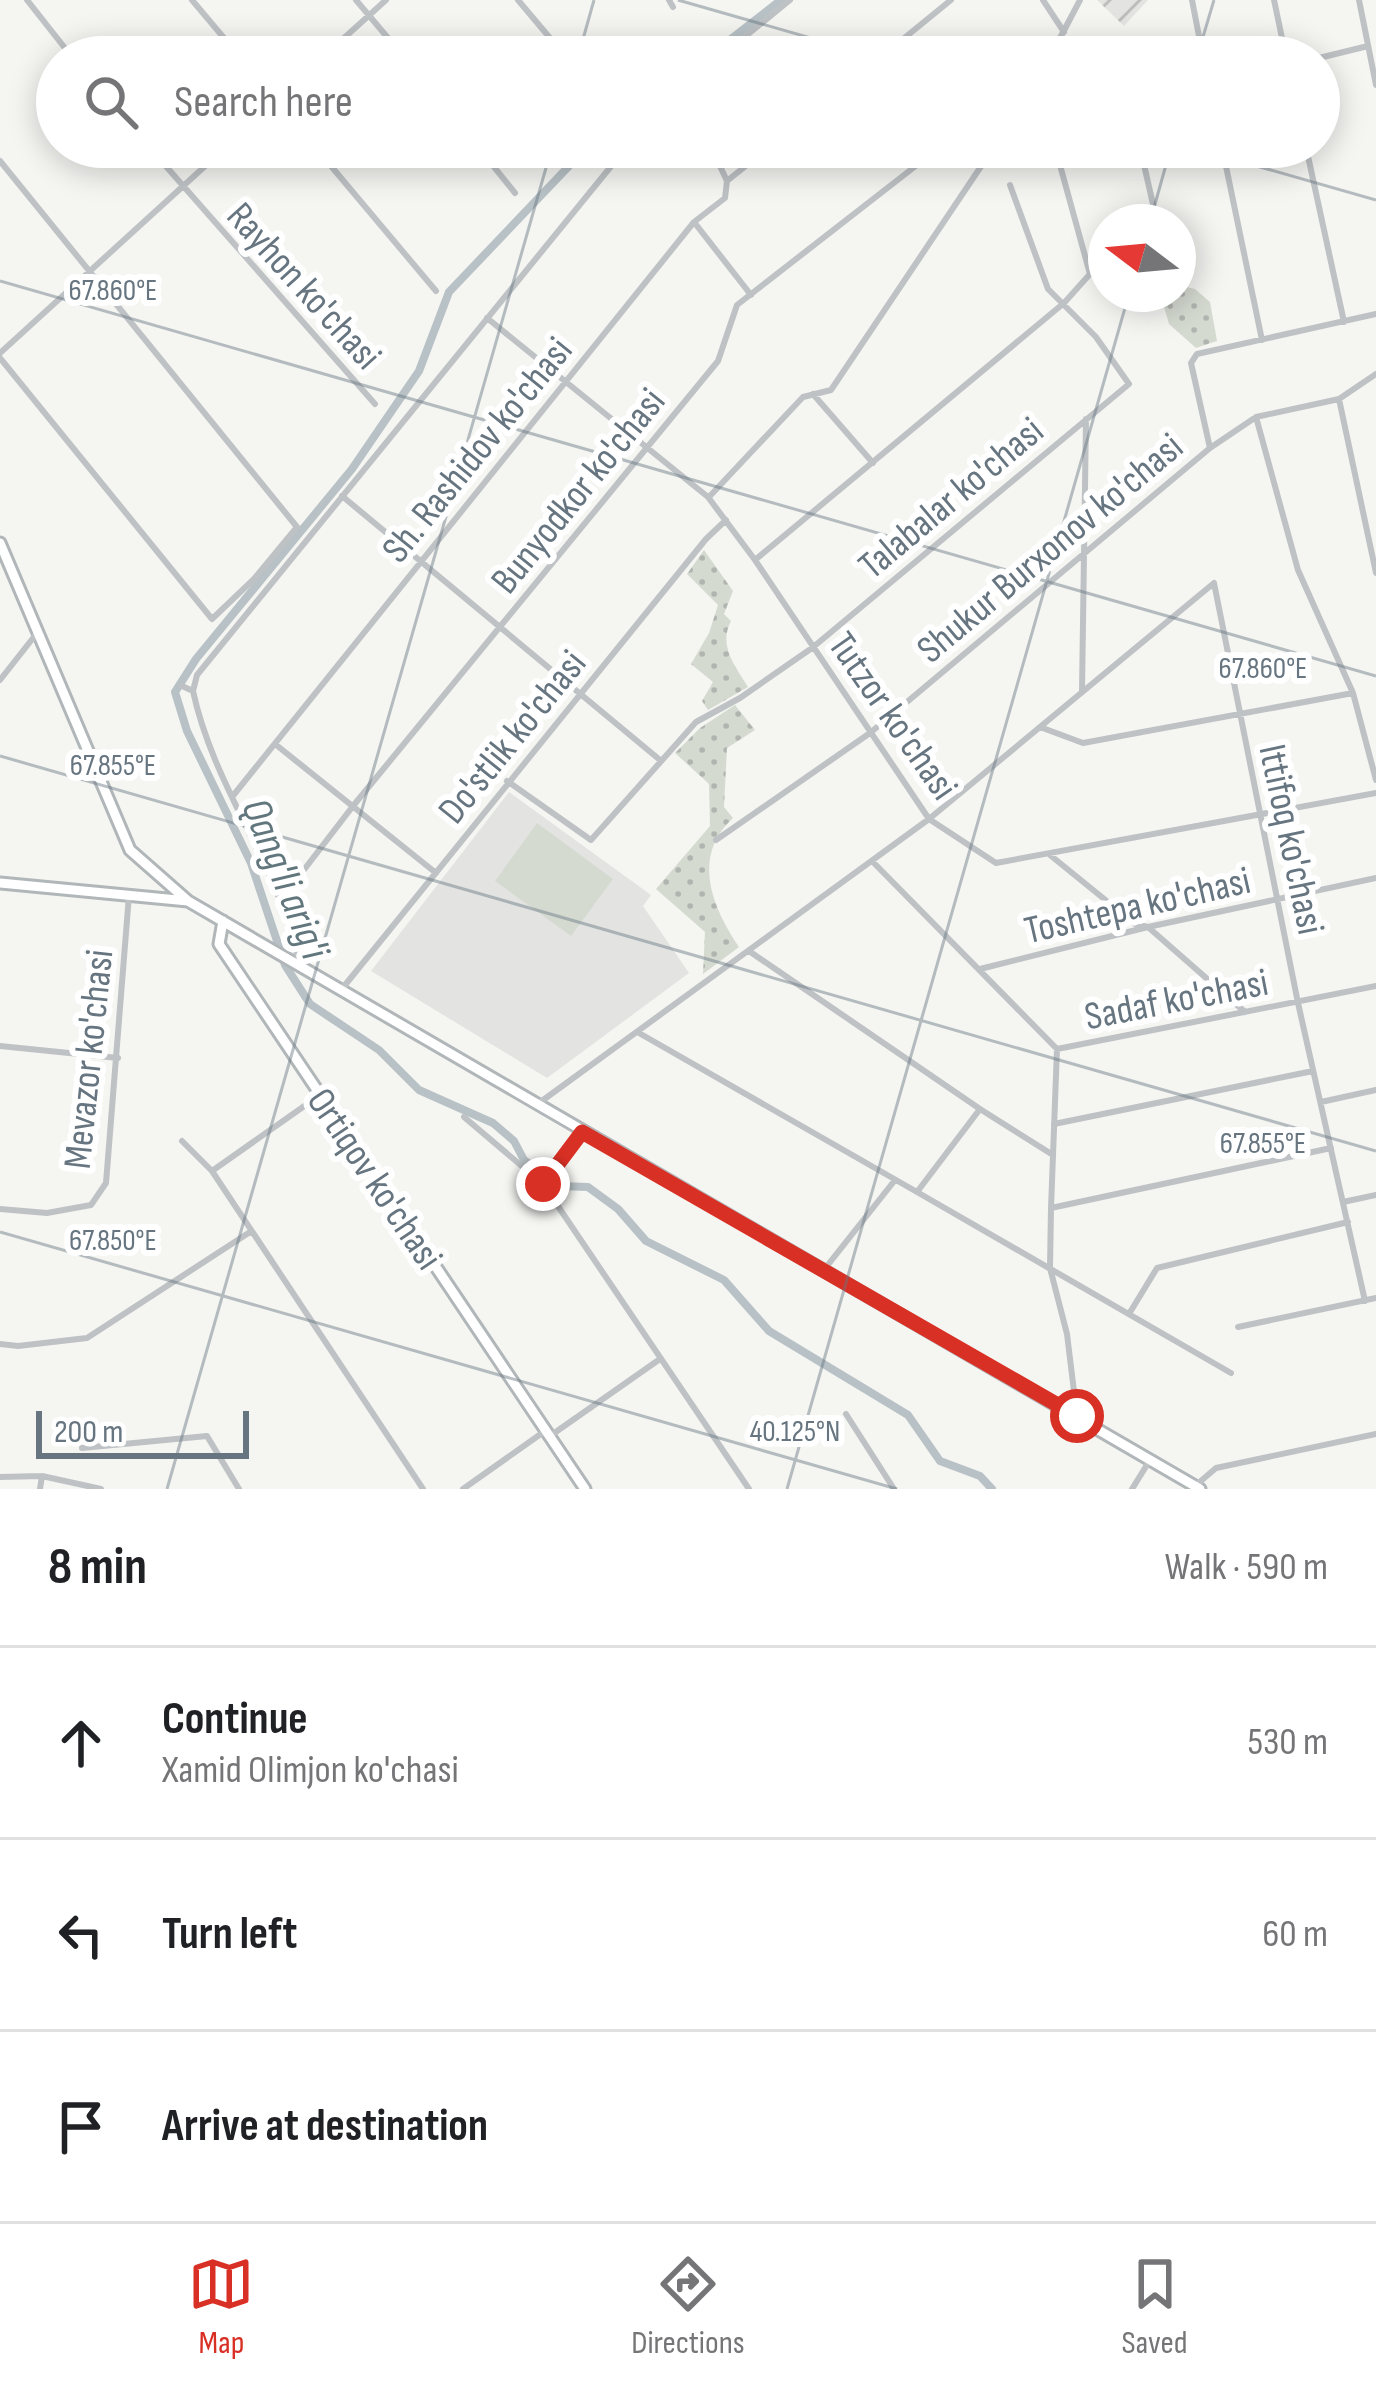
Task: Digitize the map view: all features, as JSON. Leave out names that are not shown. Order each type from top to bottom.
[{"type":"main road","points":[[0,543],[130,850],[188,902],[1198,1487]]},
{"type":"main road","points":[[0,883],[188,902]]},
{"type":"main road","name":"Ortiqov ko'chasi","points":[[223,921],[219,944],[585,1489]]},
{"type":"street","points":[[27,0],[55,36]]},
{"type":"street","points":[[192,0],[222,36]]},
{"type":"street","points":[[356,0],[386,36]]},
{"type":"street","points":[[346,36],[386,0]]},
{"type":"street","points":[[518,0],[548,36]]},
{"type":"street","points":[[746,36],[790,0]]},
{"type":"street","points":[[906,36],[951,0]]},
{"type":"street","points":[[1043,0],[1064,32]]},
{"type":"street","points":[[1062,36],[1080,0]]},
{"type":"street","points":[[1192,0],[1199,36]]},
{"type":"street","points":[[1274,0],[1282,36]]},
{"type":"street","points":[[1359,0],[1376,85]]},
{"type":"street","points":[[1340,53],[1368,46]]},
{"type":"street","points":[[0,160],[90,271],[297,527],[212,620],[0,355],[90,271],[204,168]]},
{"type":"street","name":"Rayhon ko'chasi","points":[[166,168],[375,404]]},
{"type":"street","points":[[333,168],[436,291]]},
{"type":"street","points":[[495,168],[515,193]]},
{"type":"street","points":[[301,967],[280,901],[200,724],[193,691],[197,675],[610,168]]},
{"type":"street","points":[[722,168],[728,181]]},
{"type":"street","name":"Sh. Rashidov ko'chasi","points":[[232,797],[694,222],[725,197],[728,181],[744,168]]},
{"type":"street","name":"Bunyodkor ko'chasi","points":[[280,901],[352,806],[718,361],[737,305],[913,168]]},
{"type":"street","points":[[708,497],[803,397],[831,390],[980,168]]},
{"type":"street","points":[[755,560],[1064,303],[1090,274],[1061,168]]},
{"type":"street","points":[[1145,168],[1153,204]]},
{"type":"street","points":[[1226,168],[1262,340]]},
{"type":"street","points":[[1311,168],[1344,322]]},
{"type":"street","points":[[1010,185],[1048,289],[1064,303]]},
{"type":"street","points":[[694,222],[751,295]]},
{"type":"street","name":"Talabalar ko'chasi","points":[[507,782],[591,840],[696,722],[812,648],[1129,384],[1096,337],[1064,303]]},
{"type":"street","points":[[1210,448],[1191,363],[1196,354],[1376,314]]},
{"type":"street","name":"Tutzor ko'chasi","points":[[487,318],[708,497],[929,819],[996,862],[1376,793]]},
{"type":"street","name":"Shukur Burxonov ko'chasi","points":[[716,840],[870,733],[1210,448],[1256,417],[1339,399],[1376,374]]},
{"type":"street","points":[[813,394],[873,463]]},
{"type":"street","points":[[1339,399],[1376,573]]},
{"type":"street","points":[[1256,417],[1298,570],[1353,693],[1376,780]]},
{"type":"street","points":[[536,1105],[929,819],[1082,691],[1086,418]]},
{"type":"street","points":[[342,496],[661,760]]},
{"type":"street","name":"Do'stlik ko'chasi","points":[[341,990],[706,538],[727,519]]},
{"type":"street","name":"Ittifoq ko'chasi","points":[[1082,691],[1214,583],[1298,1003],[1365,1301]]},
{"type":"street","points":[[0,680],[37,633]]},
{"type":"street","points":[[182,686],[193,691]]},
{"type":"street","points":[[1040,728],[1083,743],[1353,693]]},
{"type":"street","points":[[274,742],[436,873]]},
{"type":"street","points":[[1051,855],[1135,924],[1148,927],[1245,1012]]},
{"type":"street","points":[[872,861],[1057,1049],[1050,1268],[1067,1334],[1077,1416]]},
{"type":"street","name":"Toshtepa ko'chasi","points":[[980,969],[1376,878]]},
{"type":"street","name":"Mevazor ko'chasi","points":[[0,1209],[47,1213],[91,1205],[106,1184],[130,896]]},
{"type":"street","points":[[749,951],[1053,1155]]},
{"type":"street","name":"Sadaf ko'chasi","points":[[1057,1049],[1376,986]]},
{"type":"street","points":[[638,1032],[1232,1373]]},
{"type":"street","points":[[0,1046],[118,1058]]},
{"type":"street","points":[[1054,1124],[1313,1071]]},
{"type":"street","points":[[1321,1102],[1376,1090]]},
{"type":"street","points":[[212,1172],[320,1095]]},
{"type":"street","points":[[917,1192],[980,1109]]},
{"type":"street","points":[[464,1117],[546,1179],[749,1489]]},
{"type":"street","points":[[546,1179],[582,1132]]},
{"type":"street","points":[[182,1141],[212,1172],[423,1489]]},
{"type":"street","points":[[1051,1208],[1330,1148]]},
{"type":"street","points":[[823,1271],[896,1180]]},
{"type":"street","points":[[1343,1202],[1376,1195]]},
{"type":"street","points":[[1129,1314],[1156,1268],[1348,1222]]},
{"type":"street","points":[[0,1344],[87,1338],[250,1232]]},
{"type":"street","points":[[1238,1328],[1376,1298]]},
{"type":"street","points":[[463,1489],[660,1359]]},
{"type":"street","points":[[846,1414],[895,1489]]},
{"type":"street","points":[[1198,1487],[1216,1468],[1376,1434]]},
{"type":"street","points":[[82,1448],[207,1436],[238,1489]]},
{"type":"street","points":[[1132,1489],[1150,1460]]},
{"type":"street","points":[[0,1477],[42,1476],[101,1489]]},
{"type":"street","points":[[40,1489],[42,1476]]},
{"type":"shaded area","points":[[1097,0],[1148,0],[1124,26]]},
{"type":"shaded area","points":[[1196,290],[1210,302],[1217,341],[1196,348],[1169,324],[1166,312],[1196,312]]},
{"type":"shaded area","points":[[704,550],[733,591],[724,614],[731,621],[727,647],[748,687],[708,710],[702,701],[713,682],[691,664],[718,605],[687,574]]},
{"type":"shaded area","points":[[735,705],[755,730],[727,748],[724,807],[733,818],[720,833],[709,865],[714,899],[739,947],[703,974],[705,932],[656,889],[710,826],[709,784],[675,753],[700,728]]},
{"type":"shaded area","points":[[509,792],[651,895],[643,906],[689,973],[547,1078],[371,971]]},
{"type":"shaded area","points":[[537,823],[613,879],[571,936],[495,881]]},
{"type":"waterway","name":"Qang'li arig'i","points":[[735,36],[781,0]]},
{"type":"waterway","name":"Qang'li arig'i","points":[[567,168],[449,292],[419,371],[352,469],[196,659],[175,692],[187,731],[251,863],[285,965],[310,1004],[379,1050],[419,1090],[493,1123],[514,1141],[524,1160],[560,1186],[588,1187],[618,1209],[646,1241],[724,1280],[769,1331],[908,1415],[940,1461],[980,1476],[992,1489]]},
{"type":"route","points":[[543,1184],[582,1132],[1077,1416]]}]
